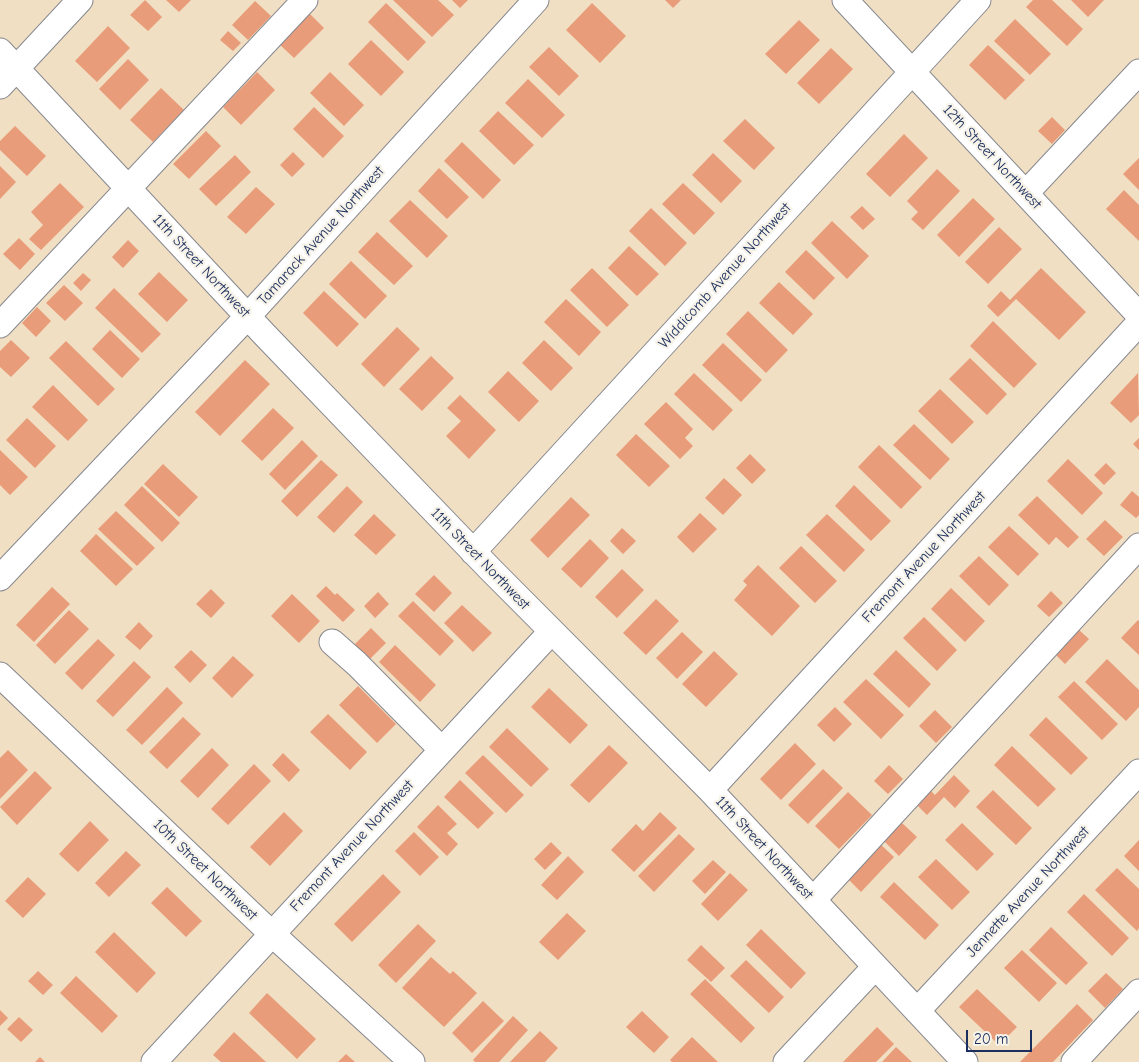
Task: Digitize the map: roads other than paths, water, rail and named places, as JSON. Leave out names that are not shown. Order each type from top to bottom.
[{"type":"street","points":[[5,68],[80,0]]},
{"type":"street","points":[[0,325],[305,0]]},
{"type":"street","name":"Tamarack Avenue Northwest","points":[[0,578],[248,316],[536,0]]},
{"type":"street","name":"12th Street Northwest","points":[[845,0],[1139,315]]},
{"type":"street","name":"Widdicomb Avenue Northwest","points":[[473,552],[978,0]]},
{"type":"street","name":"11th Street Northwest","points":[[5,68],[129,189],[473,552],[710,790],[874,968],[965,1062]]},
{"type":"street","points":[[1026,193],[1139,72]]},
{"type":"street","name":"Fremont Avenue Northwest","points":[[710,790],[1139,323]]},
{"type":"street","points":[[813,900],[1139,546]]},
{"type":"street","name":"Fremont Avenue Northwest","points":[[154,1062],[271,933],[551,632]]},
{"type":"street","points":[[332,642],[357,664],[442,750]]},
{"type":"street","name":"10th Street Northwest","points":[[0,675],[271,933],[412,1062]]},
{"type":"street","name":"Jennette Avenue Northwest","points":[[917,1011],[1139,772]]},
{"type":"street","points":[[786,1062],[874,968]]},
{"type":"street","points":[[1074,1062],[1139,992]]}]
